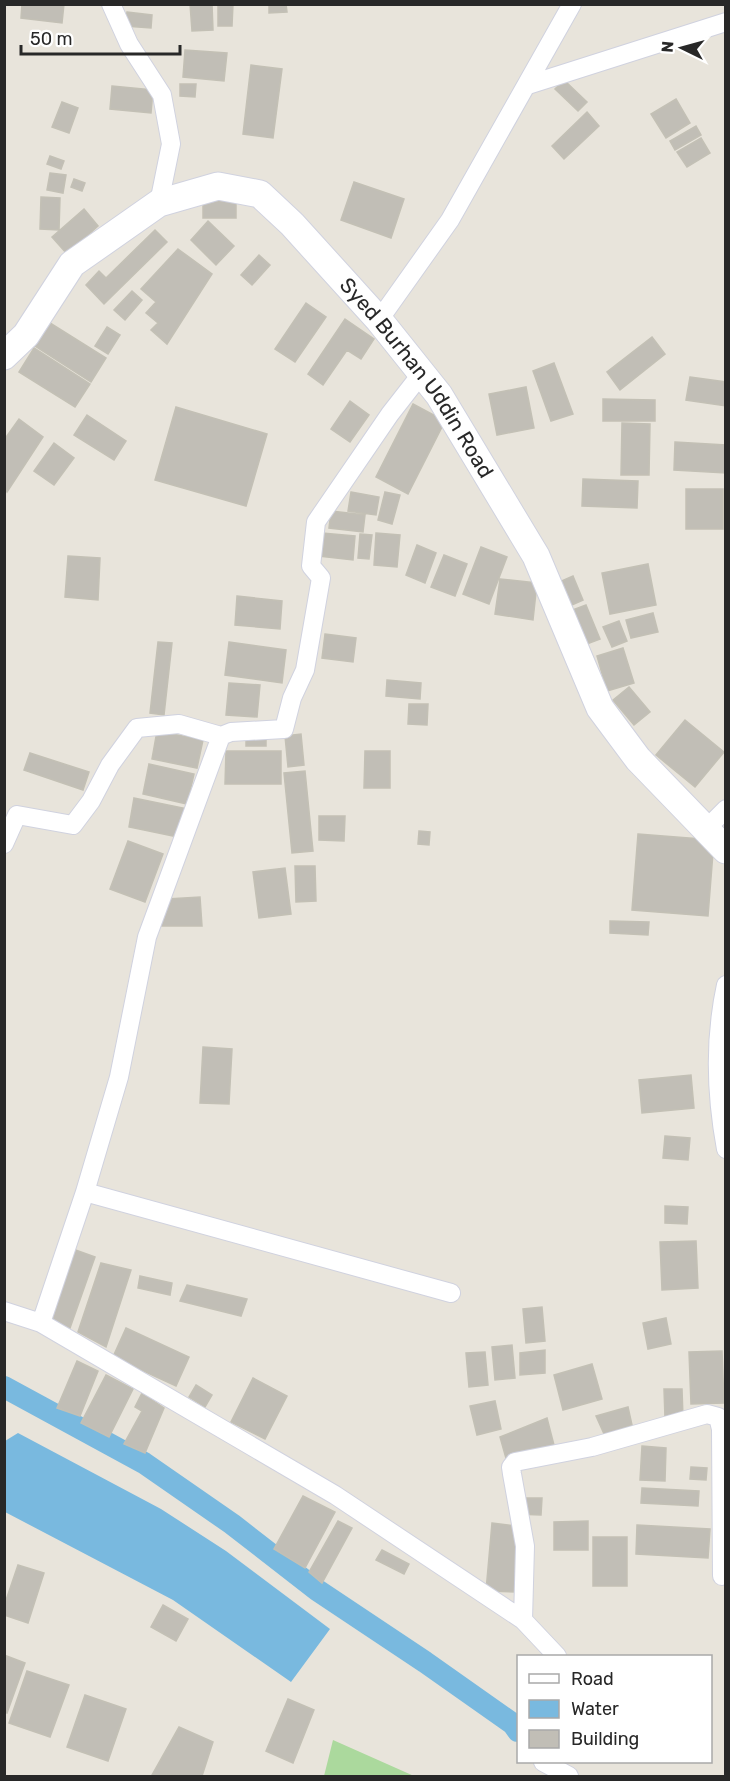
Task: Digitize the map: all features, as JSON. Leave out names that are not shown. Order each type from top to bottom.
[{"type":"street","points":[[111,4],[129,44],[162,95],[171,144],[159,203]]},
{"type":"street","points":[[379,320],[450,219],[573,4]]},
{"type":"street","points":[[528,85],[726,22]]},
{"type":"street","name":"Syed Burhan Uddin Road","points":[[4,356],[26,335],[72,264],[159,203],[218,186],[260,194],[292,224],[379,320],[440,395],[536,556],[600,708],[638,759],[726,850]]},
{"type":"street","points":[[4,844],[17,815],[73,825],[91,801],[110,765],[137,728],[179,724],[221,736],[231,732],[284,729],[292,698],[305,670],[321,578],[311,566],[316,522],[390,414],[422,373]]},
{"type":"street","points":[[41,1323],[85,1192],[119,1077],[147,937],[221,736]]},
{"type":"street","points":[[706,829],[726,809]]},
{"type":"street","points":[[726,985],[716,1062],[720,1115],[726,1149]]},
{"type":"street","points":[[85,1192],[451,1293]]},
{"type":"street","points":[[4,1330],[9,1312],[41,1323],[335,1495],[523,1620],[556,1655]]},
{"type":"street","points":[[523,1620],[525,1546],[511,1467],[515,1462],[592,1447],[707,1414],[718,1417],[721,1428],[723,1576]]},
{"type":"street","points":[[546,1763],[569,1776]]},
{"type":"green space","points":[[333,1740],[414,1776],[324,1776]]},
{"type":"water","points":[[18,1433],[161,1509],[226,1551],[330,1629],[291,1682],[173,1600],[5,1512],[5,1441]]},
{"type":"building","points":[[22,4],[64,4],[62,23],[21,18]]},
{"type":"building","points":[[190,4],[212,4],[213,30],[192,31]]},
{"type":"building","points":[[218,4],[233,4],[232,26],[218,26]]},
{"type":"building","points":[[269,4],[286,4],[287,12],[269,13]]},
{"type":"building","points":[[127,12],[152,15],[151,28],[125,26]]},
{"type":"building","points":[[185,50],[227,53],[224,81],[183,77]]},
{"type":"building","points":[[251,65],[282,69],[273,138],[243,134]]},
{"type":"building","points":[[564,80],[587,102],[578,111],[555,89]]},
{"type":"building","points":[[180,84],[196,84],[195,97],[180,96]]},
{"type":"building","points":[[112,86],[153,90],[151,113],[110,109]]},
{"type":"building","points":[[676,99],[690,123],[666,138],[651,114]]},
{"type":"building","points":[[62,102],[78,108],[69,133],[52,127]]},
{"type":"building","points":[[587,112],[599,126],[564,159],[552,146]]},
{"type":"building","points":[[696,126],[701,135],[675,150],[670,141]]},
{"type":"building","points":[[701,138],[710,153],[687,167],[677,152]]},
{"type":"building","points":[[50,156],[64,161],[61,169],[47,164]]},
{"type":"building","points":[[50,173],[66,175],[63,193],[47,190]]},
{"type":"building","points":[[74,179],[85,183],[82,191],[71,187]]},
{"type":"building","points":[[354,182],[404,199],[391,238],[341,220]]},
{"type":"building","points":[[41,197],[60,198],[59,230],[40,229]]},
{"type":"building","points":[[203,201],[236,201],[236,218],[203,218]]},
{"type":"building","points":[[84,209],[98,226],[67,254],[52,237]]},
{"type":"building","points":[[208,221],[234,246],[216,265],[191,240]]},
{"type":"building","points":[[155,230],[167,242],[104,304],[86,285],[99,271],[106,278]]},
{"type":"building","points":[[178,249],[212,274],[167,344],[151,330],[158,323],[146,313],[156,302],[141,289]]},
{"type":"building","points":[[259,255],[270,265],[252,285],[241,275]]},
{"type":"building","points":[[132,291],[142,300],[125,320],[114,310]]},
{"type":"building","points":[[306,303],[326,317],[295,362],[275,349]]},
{"type":"building","points":[[345,319],[374,339],[361,359],[347,350],[323,385],[308,374]]},
{"type":"building","points":[[50,323],[106,358],[91,382],[35,346]]},
{"type":"building","points":[[107,327],[120,335],[108,354],[95,346]]},
{"type":"building","points":[[652,337],[665,354],[620,390],[607,372]]},
{"type":"building","points":[[34,348],[90,384],[75,407],[19,372]]},
{"type":"building","points":[[554,363],[573,414],[551,421],[533,371]]},
{"type":"building","points":[[690,377],[726,382],[726,406],[686,400]]},
{"type":"building","points":[[526,387],[534,428],[497,435],[489,394]]},
{"type":"building","points":[[603,399],[655,400],[655,421],[603,421]]},
{"type":"building","points":[[350,401],[369,415],[350,442],[331,429]]},
{"type":"building","points":[[413,404],[445,421],[408,494],[376,477]]},
{"type":"building","points":[[176,407],[267,434],[246,506],[155,480]]},
{"type":"building","points":[[87,415],[126,441],[114,460],[74,435]]},
{"type":"building","points":[[19,419],[43,437],[7,492],[4,487],[4,440]]},
{"type":"building","points":[[622,423],[650,424],[649,475],[621,475]]},
{"type":"building","points":[[675,442],[726,445],[726,473],[674,470]]},
{"type":"building","points":[[54,443],[74,458],[54,485],[34,471]]},
{"type":"building","points":[[583,479],[638,481],[637,508],[582,506]]},
{"type":"building","points":[[686,489],[723,489],[723,529],[686,529]]},
{"type":"building","points":[[351,492],[379,497],[376,515],[348,511]]},
{"type":"building","points":[[385,492],[400,495],[392,524],[378,520]]},
{"type":"building","points":[[331,511],[365,515],[363,532],[329,528]]},
{"type":"building","points":[[322,533],[355,536],[353,560],[319,556]]},
{"type":"building","points":[[376,533],[400,535],[397,567],[374,565]]},
{"type":"building","points":[[360,534],[372,535],[369,559],[358,558]]},
{"type":"building","points":[[417,545],[436,553],[425,583],[406,575]]},
{"type":"building","points":[[481,547],[507,557],[489,604],[463,594]]},
{"type":"building","points":[[444,555],[467,564],[455,596],[431,587]]},
{"type":"building","points":[[68,556],[100,558],[98,600],[65,597]]},
{"type":"building","points":[[648,564],[656,605],[610,614],[602,573]]},
{"type":"building","points":[[573,576],[583,600],[565,608],[555,584]]},
{"type":"building","points":[[500,579],[537,583],[533,620],[495,614]]},
{"type":"building","points":[[237,596],[282,601],[280,629],[235,625]]},
{"type":"building","points":[[586,605],[600,639],[584,645],[570,611]]},
{"type":"building","points":[[653,613],[658,632],[631,638],[626,620]]},
{"type":"building","points":[[619,621],[627,641],[612,647],[603,627]]},
{"type":"building","points":[[325,634],[356,638],[353,662],[322,658]]},
{"type":"building","points":[[158,642],[172,643],[164,715],[150,713]]},
{"type":"building","points":[[229,642],[286,650],[282,683],[225,675]]},
{"type":"building","points":[[623,648],[634,683],[607,691],[597,656]]},
{"type":"building","points":[[387,680],[421,683],[420,699],[386,696]]},
{"type":"building","points":[[229,683],[260,685],[257,717],[226,715]]},
{"type":"building","points":[[629,687],[650,712],[634,725],[613,700]]},
{"type":"building","points":[[409,704],[428,704],[427,725],[408,724]]},
{"type":"building","points":[[685,720],[724,752],[695,787],[656,755]]},
{"type":"building","points":[[157,731],[203,740],[197,768],[152,759]]},
{"type":"building","points":[[246,734],[266,735],[266,746],[246,746]]},
{"type":"building","points":[[301,734],[304,765],[288,767],[285,736]]},
{"type":"building","points":[[226,751],[281,751],[281,784],[225,784]]},
{"type":"building","points":[[365,751],[390,751],[390,788],[364,788]]},
{"type":"building","points":[[30,753],[89,772],[83,790],[24,770]]},
{"type":"building","points":[[149,764],[194,774],[187,804],[143,794]]},
{"type":"building","points":[[305,771],[313,851],[292,853],[284,773]]},
{"type":"building","points":[[134,798],[188,809],[183,838],[129,827]]},
{"type":"building","points":[[319,816],[345,816],[344,841],[319,840]]},
{"type":"building","points":[[419,831],[430,832],[429,845],[418,844]]},
{"type":"building","points":[[638,834],[714,840],[708,916],[632,910]]},
{"type":"building","points":[[128,841],[163,854],[145,902],[110,889]]},
{"type":"building","points":[[295,866],[315,866],[316,901],[296,902]]},
{"type":"building","points":[[285,868],[291,914],[259,918],[253,872]]},
{"type":"building","points":[[200,897],[202,926],[157,926],[167,899]]},
{"type":"building","points":[[610,921],[649,922],[648,935],[610,933]]},
{"type":"building","points":[[203,1047],[232,1049],[229,1104],[200,1103]]},
{"type":"building","points":[[691,1075],[694,1108],[642,1113],[639,1080]]},
{"type":"building","points":[[665,1136],[690,1138],[688,1160],[663,1158]]},
{"type":"building","points":[[665,1206],[688,1207],[687,1224],[665,1223]]},
{"type":"building","points":[[696,1241],[698,1288],[662,1290],[660,1242]]},
{"type":"building","points":[[70,1248],[95,1257],[70,1328],[45,1320]]},
{"type":"building","points":[[101,1263],[131,1270],[106,1347],[78,1332]]},
{"type":"building","points":[[140,1276],[172,1283],[170,1295],[138,1288]]},
{"type":"building","points":[[187,1285],[247,1299],[241,1316],[180,1301]]},
{"type":"building","points":[[542,1307],[545,1341],[526,1343],[523,1309]]},
{"type":"building","points":[[666,1318],[671,1344],[648,1349],[643,1323]]},
{"type":"building","points":[[126,1328],[189,1357],[176,1386],[113,1357]]},
{"type":"building","points":[[512,1345],[515,1378],[495,1380],[492,1347]]},
{"type":"building","points":[[545,1350],[545,1373],[520,1375],[520,1353]]},
{"type":"building","points":[[722,1351],[724,1403],[691,1404],[689,1352]]},
{"type":"building","points":[[485,1352],[488,1385],[469,1387],[466,1353]]},
{"type":"building","points":[[77,1361],[98,1371],[80,1416],[57,1408]]},
{"type":"building","points":[[592,1364],[602,1399],[563,1410],[554,1375]]},
{"type":"building","points":[[106,1375],[133,1389],[109,1437],[81,1423]]},
{"type":"building","points":[[253,1378],[287,1396],[265,1439],[231,1422]]},
{"type":"building","points":[[196,1385],[212,1395],[205,1407],[189,1397]]},
{"type":"building","points":[[664,1389],[682,1389],[683,1418],[665,1418]]},
{"type":"building","points":[[142,1393],[164,1408],[145,1453],[124,1444],[142,1411],[135,1407]]},
{"type":"building","points":[[495,1401],[501,1429],[477,1435],[470,1406]]},
{"type":"building","points":[[628,1407],[632,1425],[605,1436],[596,1416]]},
{"type":"building","points":[[547,1418],[556,1453],[507,1462],[500,1437]]},
{"type":"building","points":[[642,1446],[666,1448],[665,1481],[640,1480]]},
{"type":"building","points":[[691,1467],[707,1468],[706,1480],[690,1479]]},
{"type":"building","points":[[642,1488],[699,1491],[698,1506],[641,1503]]},
{"type":"building","points":[[303,1496],[335,1512],[305,1568],[274,1549]]},
{"type":"building","points":[[515,1498],[542,1498],[541,1515],[515,1514]]},
{"type":"building","points":[[338,1521],[352,1528],[322,1583],[309,1572]]},
{"type":"building","points":[[588,1521],[588,1550],[554,1550],[554,1522]]},
{"type":"building","points":[[492,1523],[523,1527],[515,1592],[486,1591]]},
{"type":"building","points":[[637,1525],[710,1529],[708,1558],[636,1554]]},
{"type":"building","points":[[593,1537],[627,1537],[627,1586],[593,1586]]},
{"type":"building","points":[[382,1550],[409,1564],[404,1574],[376,1560]]},
{"type":"building","points":[[18,1565],[44,1573],[28,1623],[4,1615],[4,1606]]},
{"type":"building","points":[[163,1605],[188,1619],[176,1641],[151,1627]]},
{"type":"building","points":[[4,1655],[25,1663],[7,1713],[4,1712]]},
{"type":"building","points":[[27,1671],[69,1685],[50,1737],[9,1723]]},
{"type":"building","points":[[85,1695],[126,1709],[108,1761],[67,1747]]},
{"type":"building","points":[[288,1699],[314,1710],[293,1763],[266,1751]]},
{"type":"building","points":[[179,1727],[213,1742],[202,1776],[152,1775]]},
{"type":"waterway","points":[[4,1387],[144,1463],[232,1524],[317,1590],[425,1662],[513,1724],[517,1730]]}]
